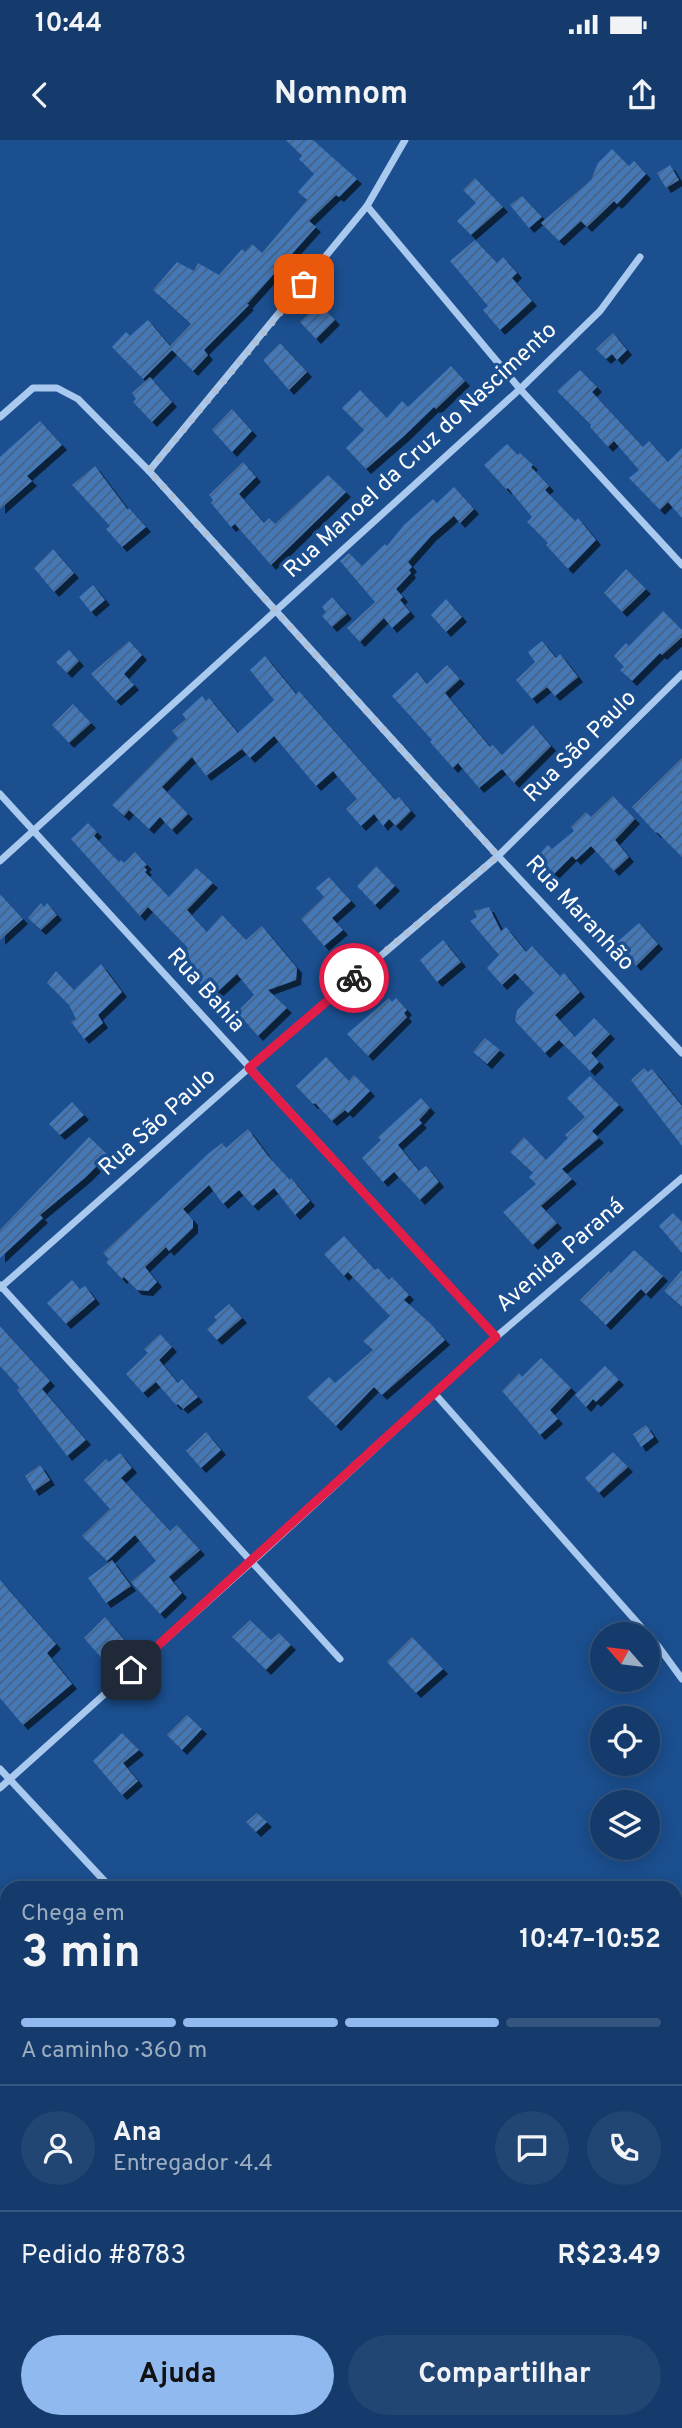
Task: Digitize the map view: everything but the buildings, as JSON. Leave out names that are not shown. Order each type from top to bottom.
[{"type":"street","points":[[149,471],[367,206],[405,140]]},
{"type":"street","points":[[367,206],[520,388],[682,565]]},
{"type":"street","name":"Rua Manoel da Cruz do Nascimento","points":[[0,860],[520,388],[600,311],[640,257]]},
{"type":"street","name":"Rua Maranhão","points":[[0,417],[33,388],[57,388],[78,399],[149,471],[498,856],[682,1053]]},
{"type":"street","name":"Rua São Paulo","points":[[1,1286],[249,1068],[498,856],[682,674]]},
{"type":"street","name":"Rua Bahia","points":[[0,794],[496,1337]]},
{"type":"street","name":"Avenida Paraná","points":[[0,1788],[253,1561],[496,1337],[682,1178]]},
{"type":"street","points":[[1,1286],[340,1659]]},
{"type":"street","points":[[435,1394],[659,1646],[682,1679]]},
{"type":"street","points":[[0,1769],[104,1881]]},
{"type":"way so far","points":[[304,284],[149,471],[498,856],[354,978]]},
{"type":"route","points":[[131,1670],[496,1337],[249,1068],[354,978]]}]
